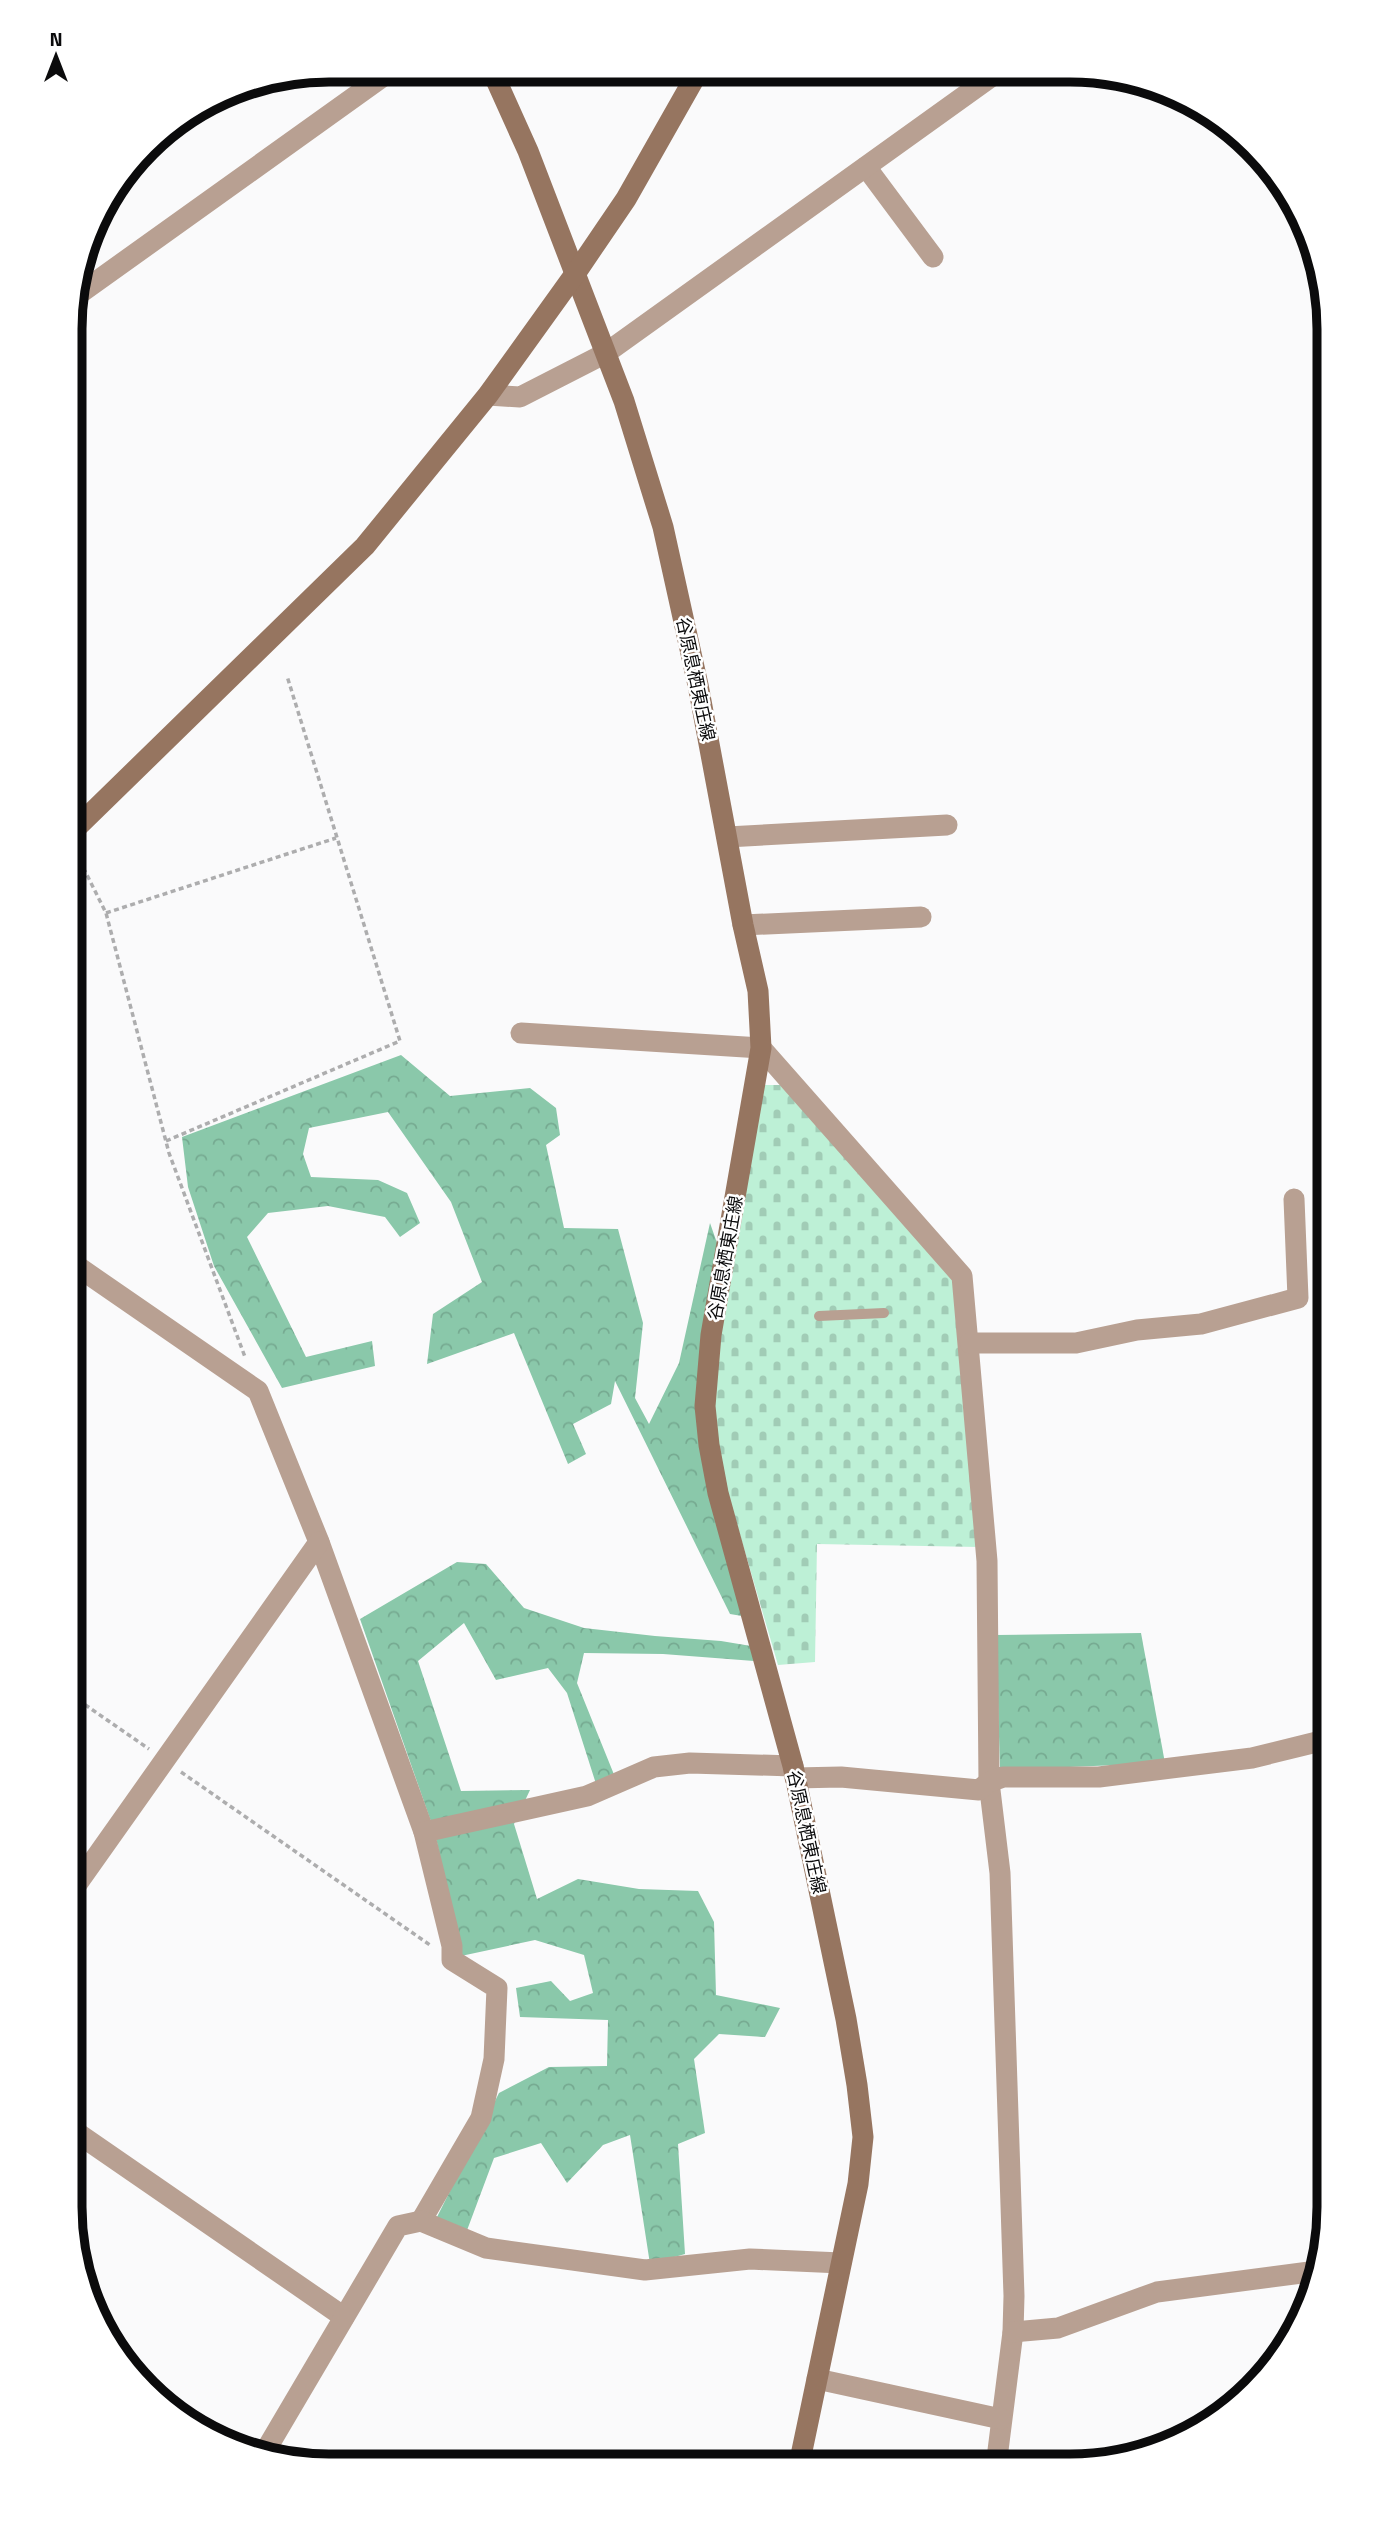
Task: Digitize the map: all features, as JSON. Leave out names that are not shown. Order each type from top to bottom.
[{"type":"main road","points":[[82,822],[365,546],[488,395],[575,274],[626,199],[692,82]]},
{"type":"main road","name":"谷原息栖東庄線","points":[[497,83],[528,150],[624,401],[663,527],[698,685],[758,991],[761,1048],[711,1335],[705,1406],[718,1493],[794,1772],[846,2019],[863,2137],[858,2184],[801,2454]]},
{"type":"street","points":[[488,395],[520,397],[606,353],[984,82]]},
{"type":"street","points":[[85,289],[374,83]]},
{"type":"street","points":[[866,167],[933,257]]},
{"type":"street","points":[[727,837],[947,825]]},
{"type":"street","points":[[743,925],[921,916]]},
{"type":"street","points":[[521,1033],[761,1048],[962,1276],[970,1343],[987,1561],[989,1782],[1000,1873],[1013,2332],[997,2454]]},
{"type":"street","points":[[970,1343],[1076,1343],[1137,1330],[1201,1324],[1298,1298],[1294,1199]]},
{"type":"street","points":[[82,1270],[258,1391],[319,1542],[424,1832],[452,1946],[452,1960],[497,1988],[494,2059],[481,2118],[421,2221]]},
{"type":"street","points":[[82,1877],[319,1542]]},
{"type":"street","points":[[424,1832],[587,1796],[654,1768],[690,1763],[979,1790],[989,1782],[1003,1777],[1099,1777],[1252,1758],[1316,1742]]},
{"type":"street","points":[[82,2136],[344,2317]]},
{"type":"street","points":[[268,2446],[398,2226],[421,2221],[486,2248],[645,2270],[750,2259],[841,2263]]},
{"type":"street","points":[[1013,2332],[1058,2328],[1157,2291],[1308,2272]]},
{"type":"street","points":[[817,2379],[1001,2419]]},
{"type":"lane","points":[[819,1316],[884,1313]]},
{"type":"path","points":[[166,1140],[400,1041],[287,677]]},
{"type":"path","points":[[106,913],[336,838]]},
{"type":"path","points":[[82,867],[106,913],[166,1140],[258,1391]]},
{"type":"path","points":[[82,1703],[452,1960]]},
{"type":"green space","points":[[401,1055],[450,1096],[530,1088],[556,1108],[560,1135],[546,1145],[564,1228],[618,1229],[643,1323],[635,1398],[649,1424],[679,1363],[710,1223],[717,1243],[742,1616],[730,1614],[615,1381],[611,1404],[573,1424],[586,1454],[568,1464],[514,1333],[427,1364],[433,1314],[482,1282],[451,1202],[388,1112],[309,1128],[303,1154],[311,1177],[378,1180],[407,1193],[420,1223],[400,1237],[385,1217],[328,1206],[268,1213],[247,1237],[306,1357],[372,1341],[375,1366],[282,1388],[214,1266],[188,1187],[182,1137]]},
{"type":"green space","points":[[764,1085],[788,1085],[950,1272],[955,1289],[979,1547],[817,1544],[815,1662],[778,1665],[729,1497],[714,1400],[720,1331]]},
{"type":"green space","points":[[457,1562],[486,1564],[524,1608],[584,1628],[751,1646],[754,1661],[663,1654],[584,1653],[577,1683],[615,1777],[597,1787],[567,1693],[548,1668],[496,1680],[464,1623],[418,1661],[461,1791],[530,1790],[514,1824],[537,1899],[578,1879],[639,1889],[698,1891],[714,1922],[716,1995],[780,2008],[765,2037],[719,2034],[694,2059],[705,2133],[678,2144],[685,2254],[650,2264],[630,2135],[603,2145],[567,2183],[541,2143],[494,2158],[466,2233],[435,2221],[499,2093],[549,2067],[607,2066],[608,2020],[520,2017],[516,1988],[551,1981],[570,2001],[593,1993],[584,1955],[535,1940],[461,1956],[435,1833],[360,1619]]},
{"type":"green space","points":[[1141,1633],[1165,1763],[1000,1770],[996,1635]]}]
